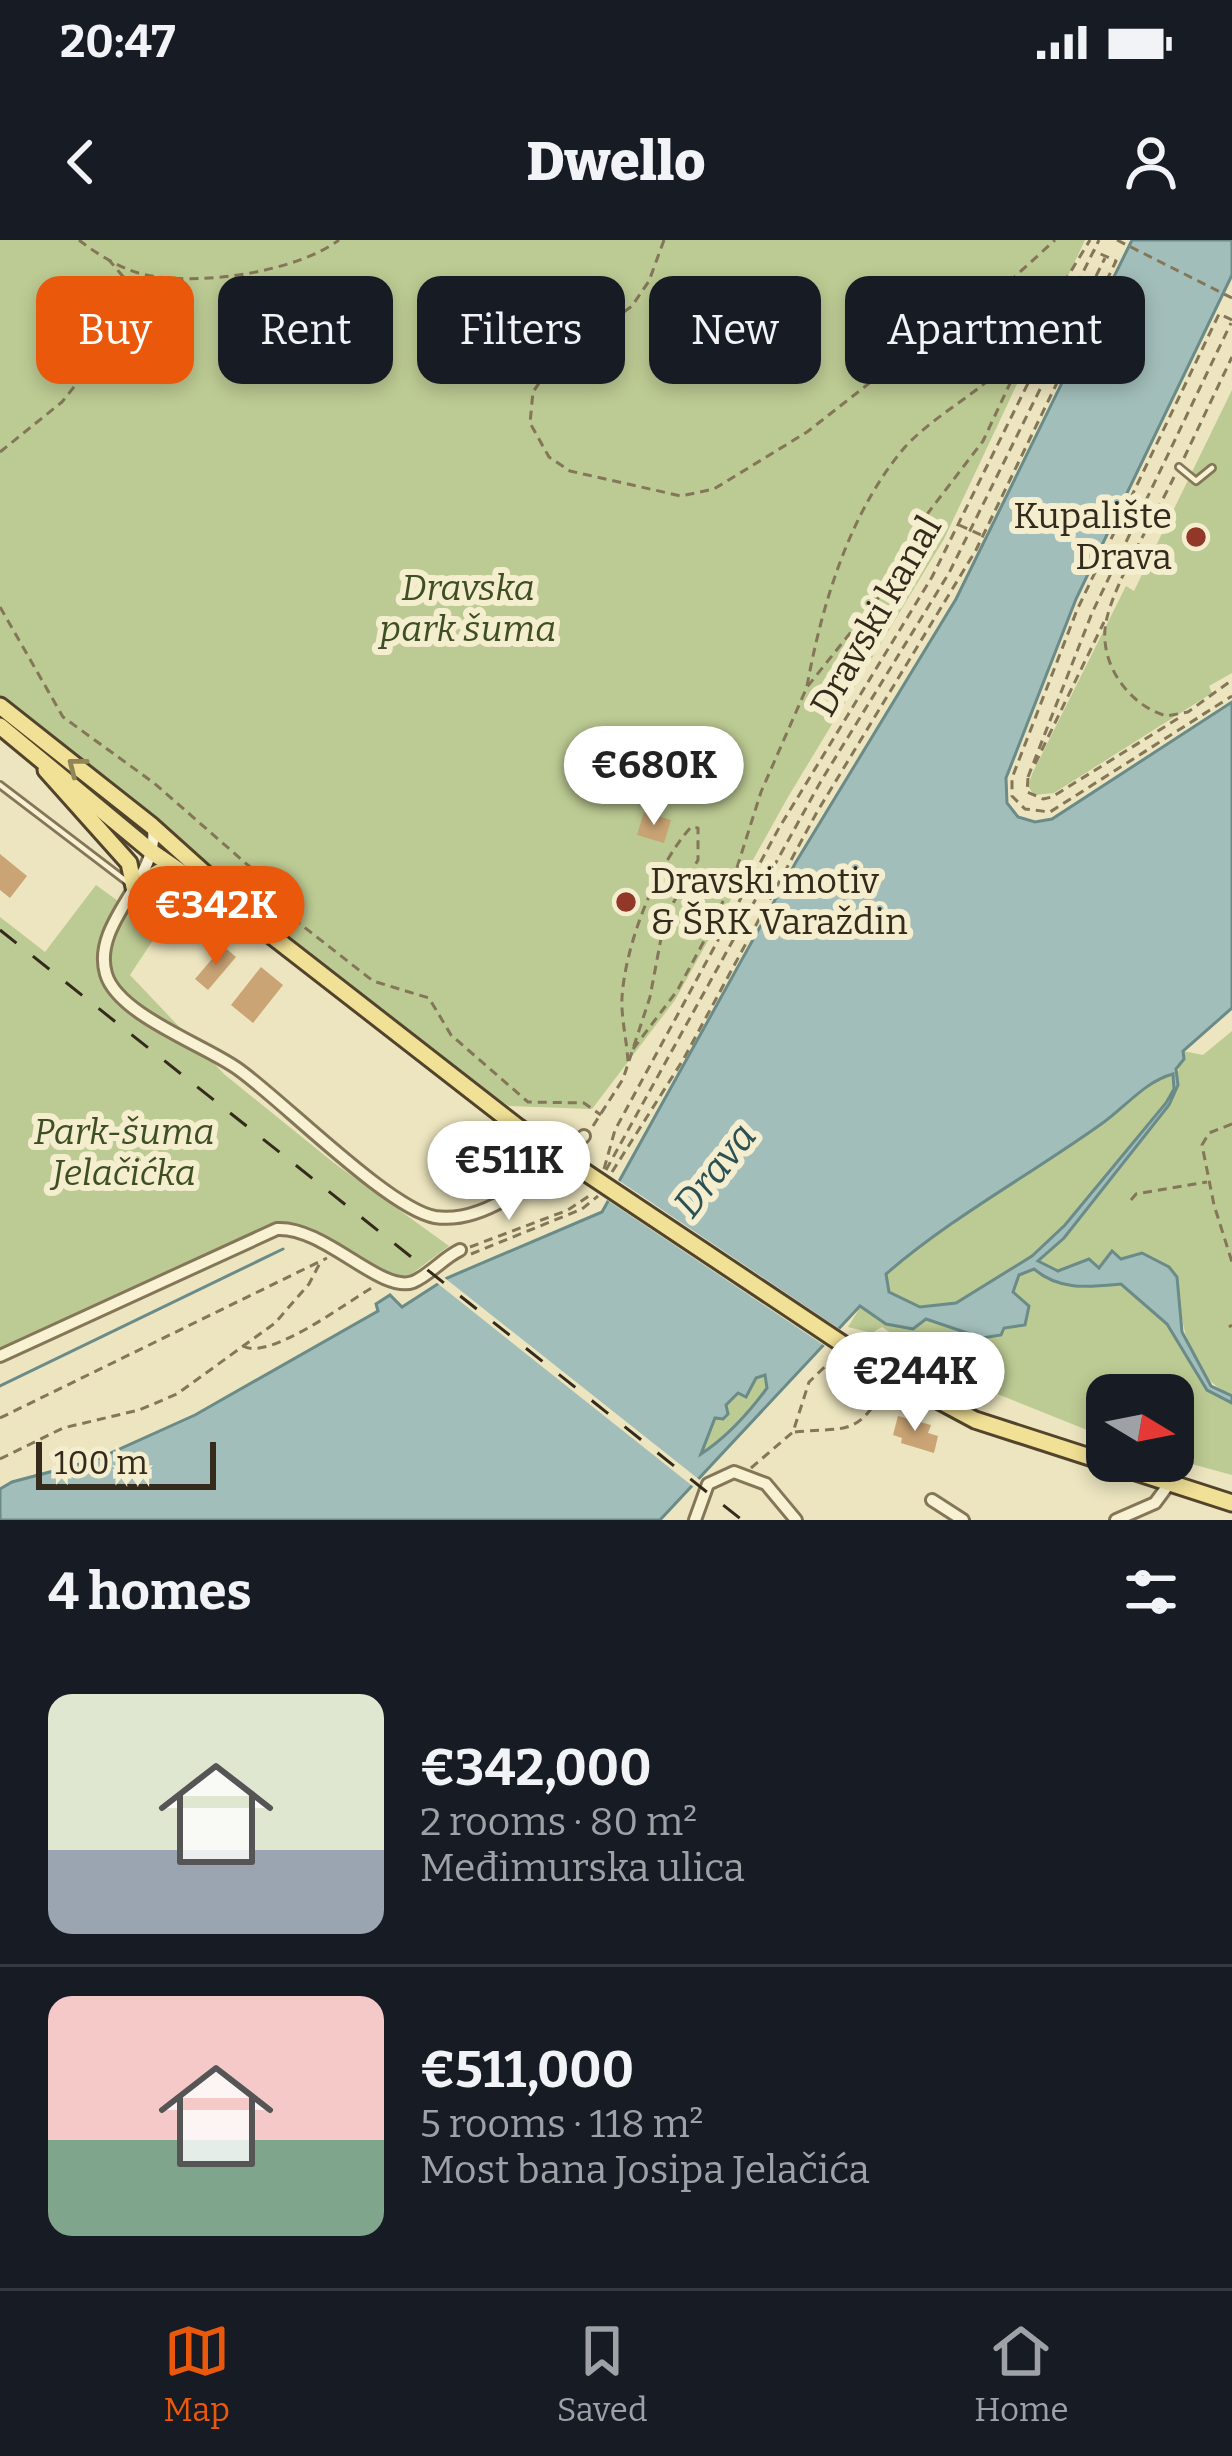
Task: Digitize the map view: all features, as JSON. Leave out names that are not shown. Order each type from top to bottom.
[{"type":"main road","points":[[0,706],[152,826],[258,925]]},
{"type":"main road","points":[[0,726],[152,852],[258,925],[519,1128],[880,1369],[975,1420],[1232,1503]]},
{"type":"main road","points":[[38,757],[58,789],[129,863],[134,887],[159,872],[179,872]]},
{"type":"street","points":[[152,826],[152,852],[106,952],[104,969],[113,987],[140,1011],[256,1082],[406,1205],[434,1216],[480,1212],[584,1136]]},
{"type":"street","points":[[0,1356],[277,1229],[319,1237],[394,1283],[418,1280],[465,1252]]},
{"type":"street","points":[[695,1520],[702,1493],[715,1477],[746,1474],[766,1484],[796,1520]]},
{"type":"street","points":[[1116,1520],[1155,1503],[1168,1484]]},
{"type":"street","points":[[932,1500],[963,1520]]},
{"type":"lane","points":[[1179,467],[1196,481],[1213,468]]},
{"type":"lane","points":[[0,785],[134,887]]},
{"type":"path","points":[[79,240],[142,274],[204,277],[299,264],[339,240]]},
{"type":"path","points":[[664,240],[649,281],[632,306],[549,368],[533,392],[530,423],[549,457],[570,471],[681,496],[715,489],[807,432],[918,345],[998,292],[1055,240]]},
{"type":"path","points":[[1068,276],[1090,240]]},
{"type":"path","name":"Dravski kanal","points":[[638,1123],[601,1178],[624,1115],[796,800],[958,525],[1099,240]]},
{"type":"path","points":[[1117,240],[1231,298]]},
{"type":"path","points":[[638,1123],[683,1060],[817,812],[983,536],[1116,261],[1094,251]]},
{"type":"path","points":[[465,1252],[596,1199],[807,806],[949,573],[1106,257]]},
{"type":"path","points":[[0,452],[62,402],[143,300],[108,259]]},
{"type":"path","points":[[1219,314],[1232,321],[1092,613],[1028,777],[1030,794],[1020,807],[1010,789],[1077,610],[1219,314]]},
{"type":"path","points":[[1028,777],[1232,357]]},
{"type":"path","points":[[633,1048],[677,991],[734,877],[760,792],[807,686],[830,593],[868,503],[908,443],[983,384]]},
{"type":"path","points":[[807,686],[903,567],[928,513],[992,426],[1011,384]]},
{"type":"path","points":[[1152,455],[1179,467]]},
{"type":"path","points":[[958,525],[983,536]]},
{"type":"path","points":[[0,607],[63,717],[154,783],[266,881],[281,909],[373,981],[429,998],[451,1035],[528,1102]]},
{"type":"path","points":[[1110,610],[1106,642],[1121,682],[1153,712],[1168,716],[1188,712]]},
{"type":"path","points":[[1030,794],[1052,797],[1232,680]]},
{"type":"path","points":[[1020,807],[1050,812],[1232,696]]},
{"type":"path","points":[[796,800],[817,812]]},
{"type":"path","points":[[584,1136],[601,1115],[628,1062],[653,984],[664,917],[698,860],[698,828],[692,827],[671,854],[628,957],[622,1009],[628,1062]]},
{"type":"path","points":[[513,1109],[528,1102],[584,1103],[601,1115]]},
{"type":"path","points":[[624,1115],[638,1123]]},
{"type":"path","points":[[1232,1124],[1216,1129],[1203,1141],[1209,1182],[1232,1262]]},
{"type":"path","points":[[1131,1200],[1136,1194],[1209,1182]]},
{"type":"path","points":[[465,1252],[569,1212],[598,1186]]},
{"type":"path","points":[[0,1418],[321,1261],[298,1299],[177,1394],[139,1410],[63,1428],[0,1460]]},
{"type":"path","points":[[243,1346],[252,1352],[280,1342],[383,1281]]},
{"type":"path","points":[[855,1347],[891,1344],[947,1373]]},
{"type":"path","points":[[746,1474],[793,1432],[809,1382],[840,1353]]},
{"type":"path","points":[[793,1432],[855,1426],[865,1421],[881,1394]]},
{"type":"green space","name":"Dravska park šuma","points":[[0,240],[1085,240],[1068,276],[845,276],[845,384],[1017,384],[944,539],[788,797],[675,1000],[592,1109],[509,1106],[465,1077],[227,887],[145,808],[0,697]]},
{"type":"green space","points":[[1232,390],[1232,673],[1209,686],[1212,693],[1054,793],[1034,795],[1028,786],[1032,774],[1126,586],[1134,591]]},
{"type":"green space","name":"Park-šuma Jelačićka","points":[[96,885],[159,931],[130,975],[224,1074],[334,1163],[449,1246],[406,1278],[391,1278],[325,1234],[306,1226],[274,1224],[0,1352],[0,917],[45,952]]},
{"type":"green space","points":[[1232,1031],[1232,1396],[1208,1378],[1192,1353],[1178,1294],[1081,1261],[1058,1271],[1038,1261],[1064,1238],[1169,1105],[1183,1051],[1203,1055]]},
{"type":"green space","points":[[1173,1074],[1174,1089],[1166,1103],[1065,1225],[1032,1256],[956,1303],[920,1308],[889,1292],[886,1274],[912,1253],[1104,1122],[1145,1088]]},
{"type":"green space","points":[[1034,1269],[1080,1288],[1121,1284],[1167,1324],[1207,1390],[1232,1403],[1232,1475],[1194,1465],[1194,1374],[1086,1374],[1086,1430],[960,1379],[882,1327],[872,1333],[848,1327],[861,1306],[914,1324],[926,1318],[982,1338],[1001,1335],[1019,1275]]},
{"type":"green space","points":[[766,1374],[767,1387],[727,1437],[700,1456],[716,1417],[728,1414],[726,1405],[738,1393],[746,1397],[756,1378]]},
{"type":"water","name":"Drava","points":[[1132,240],[1232,240],[1232,275],[1076,599],[1006,778],[1007,803],[1018,817],[1035,822],[1052,819],[1232,702],[1232,1008],[1183,1051],[1184,1059],[1176,1069],[1178,1085],[1169,1105],[1064,1238],[1038,1261],[1058,1271],[1089,1259],[1099,1268],[1112,1251],[1121,1259],[1142,1253],[1169,1267],[1177,1277],[1182,1332],[1211,1386],[1232,1396],[1232,1403],[1207,1390],[1167,1324],[1121,1284],[1065,1284],[1034,1269],[1019,1275],[1013,1292],[1029,1306],[1025,1325],[1004,1328],[1001,1335],[982,1338],[926,1319],[913,1329],[886,1324],[860,1306],[660,1520],[0,1520],[0,1489],[12,1482],[95,1460],[195,1415],[378,1311],[376,1304],[390,1295],[402,1307],[447,1278],[602,1212],[796,862],[956,599],[1061,384],[1145,384],[1145,276],[1114,276]],"holes":[[[1173,1074],[1174,1089],[1065,1225],[1032,1256],[956,1303],[920,1307],[889,1292],[886,1274],[965,1214],[1163,1077]],[[765,1375],[767,1388],[728,1433],[701,1454],[715,1418],[728,1414],[726,1405],[738,1393],[746,1397],[756,1378]]]},
{"type":"pier","points":[[615,1178],[844,1332],[828,1348],[604,1198]]},
{"type":"pier","points":[[441,1275],[701,1481],[695,1488],[432,1279]]},
{"type":"building","points":[[644,812],[671,820],[664,843],[637,835]]},
{"type":"building","points":[[0,854],[27,876],[10,898],[0,890]]},
{"type":"building","points":[[223,946],[236,957],[208,990],[195,979]]},
{"type":"building","points":[[261,967],[283,985],[253,1023],[231,1005]]},
{"type":"building","points":[[898,1416],[931,1425],[928,1433],[938,1436],[934,1453],[901,1443],[902,1438],[893,1435]]},
{"type":"waterway","points":[[0,1386],[283,1249]]},
{"type":"railway","points":[[0,930],[742,1520]]},
{"type":"place","name":"Kupalište Drava","points":[[1196,537]]},
{"type":"place","name":"Dravski motiv & ŠRK Varaždin","points":[[626,902]]}]
